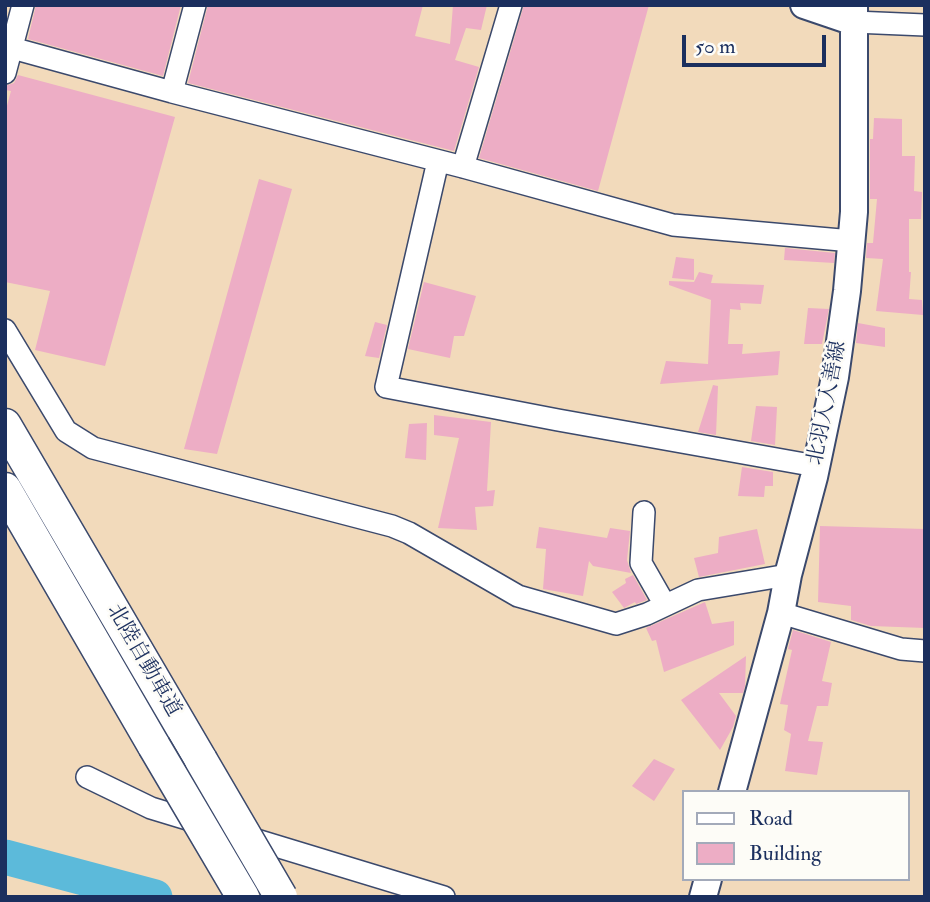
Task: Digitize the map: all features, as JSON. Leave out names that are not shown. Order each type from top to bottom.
[{"type":"highway","name":"北陸自動車道","points":[[5,425],[281,897]]},
{"type":"highway","name":"北陸自動車道","points":[[5,489],[243,897]]},
{"type":"main road","points":[[804,5],[854,14]]},
{"type":"main road","name":"北羽入入善線","points":[[733,790],[781,613],[835,377],[848,291],[855,184],[854,14]]},
{"type":"street","points":[[5,73],[23,5]]},
{"type":"street","points":[[172,92],[195,5]]},
{"type":"street","points":[[463,167],[511,5]]},
{"type":"street","points":[[854,14],[925,25]]},
{"type":"street","points":[[12,48],[673,225],[852,241]]},
{"type":"street","points":[[438,161],[386,387],[558,421],[816,466]]},
{"type":"street","points":[[5,330],[66,431],[93,449],[392,526],[409,533],[518,596],[616,624],[647,614],[698,590],[789,575]]},
{"type":"street","points":[[644,512],[641,563],[665,605]]},
{"type":"street","points":[[781,613],[901,649],[925,651]]},
{"type":"street","points":[[87,777],[151,808],[444,897]]},
{"type":"building","points":[[36,5],[181,5],[163,76],[28,39]]},
{"type":"building","points":[[208,5],[423,5],[415,36],[450,44],[453,5],[487,5],[481,30],[466,28],[455,60],[479,67],[454,151],[188,83]]},
{"type":"building","points":[[524,5],[649,5],[598,191],[479,158]]},
{"type":"building","points":[[18,75],[175,117],[105,366],[35,350],[50,291],[5,282],[5,113],[11,91],[5,90],[5,86],[14,83]]},
{"type":"building","points":[[874,118],[902,119],[902,156],[915,156],[914,191],[922,192],[921,219],[909,219],[909,299],[922,300],[923,315],[876,311],[883,259],[866,258],[867,243],[873,243],[877,199],[870,199],[870,139],[873,139]]},
{"type":"building","points":[[259,179],[292,189],[217,454],[184,449]]},
{"type":"building","points":[[785,248],[835,253],[834,263],[784,260]]},
{"type":"building","points":[[676,257],[694,259],[694,280],[672,278]]},
{"type":"building","points":[[699,272],[713,275],[711,283],[764,285],[761,304],[740,303],[741,310],[730,309],[728,344],[743,344],[742,354],[780,351],[778,375],[660,384],[666,361],[708,364],[711,300],[669,285],[669,281],[694,282]]},
{"type":"building","points":[[424,282],[476,296],[464,336],[454,336],[450,358],[408,349]]},
{"type":"building","points":[[808,308],[829,309],[822,344],[804,344]]},
{"type":"building","points":[[375,322],[387,325],[379,358],[365,356]]},
{"type":"building","points":[[858,323],[885,328],[885,347],[856,343]]},
{"type":"building","points":[[713,385],[718,386],[716,435],[698,432]]},
{"type":"building","points":[[756,406],[777,407],[775,445],[751,441]]},
{"type":"building","points":[[434,415],[491,422],[487,491],[495,490],[493,506],[475,507],[477,530],[438,528],[459,438],[434,435]]},
{"type":"building","points":[[427,423],[426,460],[405,458],[409,424]]},
{"type":"building","points":[[742,467],[773,472],[773,486],[765,486],[764,497],[738,496]]},
{"type":"building","points":[[820,526],[925,529],[925,628],[871,626],[851,620],[851,606],[818,602]]},
{"type":"building","points":[[539,527],[607,538],[610,528],[630,531],[627,560],[631,573],[593,566],[589,561],[583,596],[543,589],[546,549],[536,548]]},
{"type":"building","points":[[757,529],[765,564],[699,577],[694,558],[718,553],[719,537]]},
{"type":"building","points":[[633,575],[647,600],[624,608],[612,592]]},
{"type":"building","points":[[705,602],[712,624],[734,621],[734,645],[664,672],[656,640],[652,641],[646,628]]},
{"type":"building","points":[[793,630],[831,642],[822,681],[832,683],[828,706],[817,706],[808,741],[823,742],[817,775],[785,771],[791,734],[784,730],[788,705],[780,704],[792,650],[788,649]]},
{"type":"building","points":[[746,656],[743,693],[719,693],[736,716],[720,750],[681,700]]},
{"type":"building","points":[[654,759],[675,769],[654,801],[632,786]]},
{"type":"waterway","points":[[5,857],[155,897]]}]
